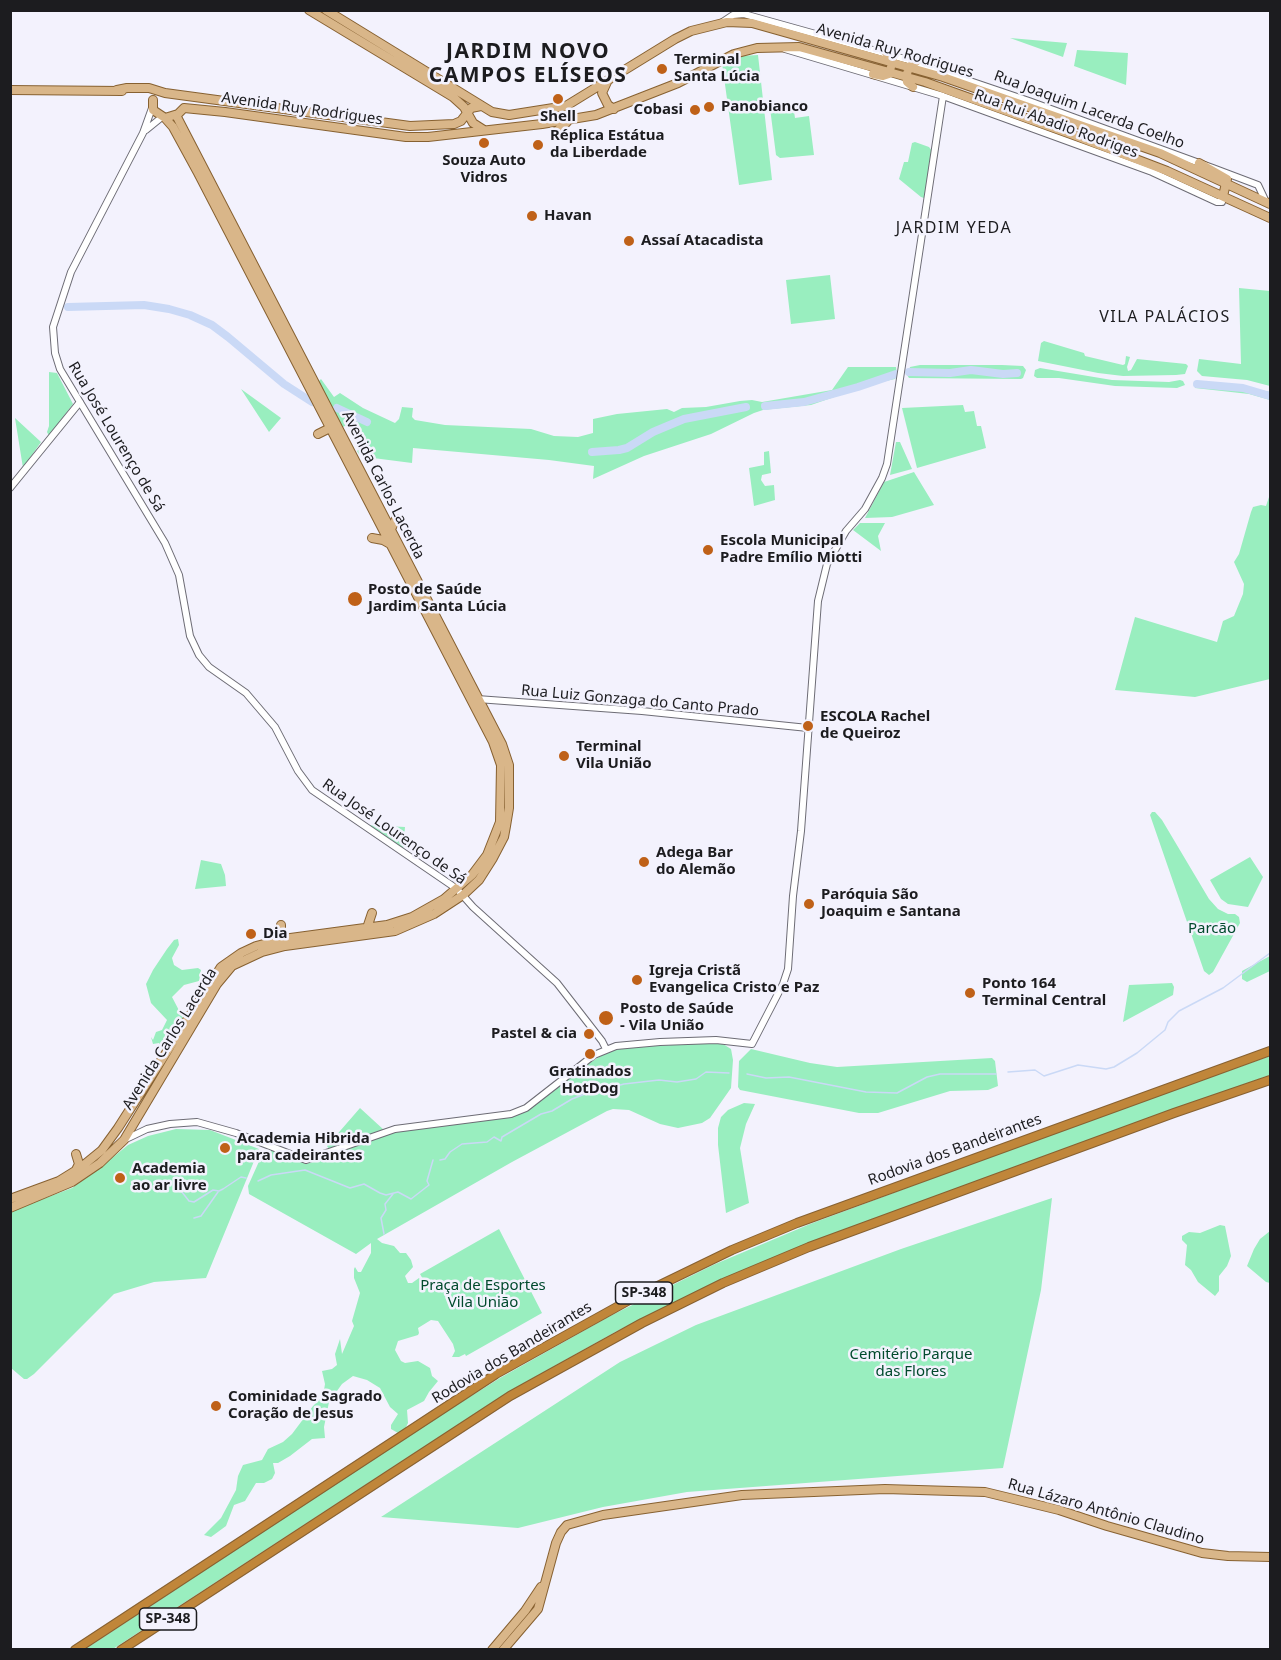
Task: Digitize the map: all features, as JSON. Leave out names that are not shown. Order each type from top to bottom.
[{"type":"highway","name":"Rodovia dos Bandeirantes","points":[[75,1650],[496,1374],[633,1298],[732,1250],[797,1223],[1008,1144],[1270,1051]]},
{"type":"highway","name":"SP-348","points":[[121,1650],[510,1396],[642,1323],[723,1283],[809,1247],[1270,1080]]},
{"type":"main road","points":[[309,10],[453,97],[462,104],[473,123],[485,131]]},
{"type":"main road","name":"Avenida Ruy Rodrigues","points":[[326,10],[481,106],[492,112],[508,115],[559,108],[577,100],[682,36],[720,23],[759,24],[893,63],[912,65],[1160,153],[1268,203]]},
{"type":"main road","name":"Avenida Ruy Rodrigues","points":[[183,108],[350,130],[428,137],[571,120],[614,109],[678,83],[724,58],[757,48],[799,47],[950,91],[1073,135],[1167,171],[1223,199],[1270,218]]},
{"type":"main road","points":[[873,74],[885,76],[890,72],[893,63],[891,57],[886,53]]},
{"type":"main road","points":[[912,65],[906,77],[907,82],[913,87]]},
{"type":"main road","points":[[608,80],[602,89],[608,105],[614,109]]},
{"type":"main road","name":"Avenida Ruy Rodrigues","points":[[10,90],[138,88],[410,126],[458,123],[471,108],[481,106]]},
{"type":"main road","points":[[200,89],[204,98]]},
{"type":"main road","name":"Avenida Ruy Rodrigues","points":[[117,90],[146,93],[164,117]]},
{"type":"main road","points":[[152,104],[158,95],[165,93]]},
{"type":"main road","points":[[164,117],[176,115],[183,108],[185,95]]},
{"type":"main road","name":"Avenida Carlos Lacerda","points":[[10,1208],[72,1182],[100,1163],[124,1140],[225,974],[241,961],[285,946],[403,929],[434,914],[460,892],[487,855],[498,829],[501,807],[499,755],[391,529],[176,115]]},
{"type":"main road","name":"Avenida Carlos Lacerda","points":[[10,1199],[59,1181],[102,1150],[221,967],[248,950],[278,940],[387,925],[412,917],[460,892],[479,880],[493,858],[504,837],[509,808],[507,757],[480,700],[391,544],[204,184],[173,127],[164,117]]},
{"type":"main road","points":[[350,130],[351,118]]},
{"type":"main road","points":[[556,132],[560,126],[571,120]]},
{"type":"main road","points":[[1199,163],[1227,179],[1223,199]]},
{"type":"main road","points":[[318,434],[330,428]]},
{"type":"main road","points":[[391,529],[396,519]]},
{"type":"main road","points":[[372,538],[391,544]]},
{"type":"main road","points":[[367,928],[372,913]]},
{"type":"main road","points":[[278,940],[281,925]]},
{"type":"main road","points":[[402,938],[403,929]]},
{"type":"main road","points":[[311,953],[315,943]]},
{"type":"main road","points":[[76,1154],[78,1164],[76,1170]]},
{"type":"main road","name":"Rua Lázaro Antônio Claudino","points":[[503,1650],[538,1609],[556,1543],[567,1525],[588,1518],[742,1495],[885,1489],[986,1492],[1059,1510],[1107,1527],[1202,1553],[1270,1557]]},
{"type":"main road","points":[[1030,1511],[1037,1504]]},
{"type":"main road","points":[[1059,1510],[1066,1521]]},
{"type":"main road","name":"Rua Lázaro Antônio Claudino","points":[[492,1650],[531,1603],[545,1581]]},
{"type":"street","name":"Rua Joaquim Lacerda Coelho","points":[[720,23],[733,15],[744,14],[886,53],[912,65],[1029,101],[1258,185],[1268,203]]},
{"type":"street","name":"Rua Rui Abadio Rodriges","points":[[775,48],[873,74],[943,96],[1145,169],[1217,202],[1223,199]]},
{"type":"street","points":[[124,1140],[156,1127],[197,1122],[236,1133],[306,1160],[395,1129],[511,1114],[526,1108],[578,1066],[606,1049],[627,1044],[708,1040],[752,1044],[783,984],[788,969],[818,601],[825,571],[846,531],[865,509],[887,464],[943,96]]},
{"type":"street","points":[[143,133],[152,104]]},
{"type":"street","points":[[143,133],[164,117]]},
{"type":"street","name":"Rua José Lourenço de Sá","points":[[143,133],[71,272],[53,332],[56,358],[60,369],[165,543],[179,575],[190,636],[199,655],[209,667],[246,693],[275,727],[298,771],[312,790],[460,892],[473,907],[557,983],[606,1049]]},
{"type":"street","points":[[10,488],[80,402]]},
{"type":"street","name":"Rua Luiz Gonzaga do Canto Prado","points":[[470,696],[480,700],[642,711],[808,728]]},
{"type":"green space","points":[[1010,38],[1067,43],[1063,57]]},
{"type":"green space","points":[[1077,50],[1128,53],[1126,85],[1074,66]]},
{"type":"green space","points":[[758,55],[772,180],[739,185],[722,63],[740,56]]},
{"type":"green space","points":[[793,105],[795,118],[809,116],[814,155],[780,158],[776,155],[770,108]]},
{"type":"green space","points":[[912,143],[929,147],[932,151],[924,198],[899,179],[904,162],[908,162]]},
{"type":"green space","points":[[830,275],[835,319],[791,324],[786,280]]},
{"type":"green space","points":[[1239,288],[1270,291],[1270,386],[1247,380],[1202,376],[1197,371],[1199,359],[1241,364]]},
{"type":"green space","points":[[1044,341],[1084,353],[1085,356],[1123,365],[1126,356],[1130,357],[1128,371],[1137,359],[1188,366],[1185,374],[1176,375],[1123,376],[1098,373],[1038,361],[1041,343]]},
{"type":"green space","points":[[1002,365],[1023,366],[1026,370],[1021,379],[909,378],[907,375],[910,367]]},
{"type":"green space","points":[[848,367],[896,367],[897,376],[895,379],[872,384],[811,405],[754,413],[711,434],[644,456],[593,479],[594,466],[549,460],[413,448],[412,463],[359,454],[357,451],[367,442],[352,422],[343,427],[318,382],[321,379],[334,397],[340,393],[363,408],[395,423],[399,419],[402,407],[413,408],[412,417],[415,420],[445,425],[531,429],[554,436],[578,437],[593,433],[593,419],[617,414],[667,409],[674,412],[682,408],[752,400],[762,402],[832,390]]},
{"type":"green space","points":[[1040,368],[1112,380],[1169,382],[1180,380],[1185,385],[1177,388],[1115,386],[1059,378],[1037,378],[1034,376],[1035,370]]},
{"type":"green space","points":[[49,372],[57,373],[73,404],[49,436],[47,432]]},
{"type":"green space","points":[[1196,381],[1236,385],[1270,392],[1270,400],[1249,394],[1195,388]]},
{"type":"green space","points":[[241,389],[281,418],[269,432]]},
{"type":"green space","points":[[963,405],[965,412],[974,411],[977,426],[981,426],[986,448],[917,468],[902,408]]},
{"type":"green space","points":[[15,418],[41,442],[23,468]]},
{"type":"green space","points":[[896,442],[900,442],[912,469],[890,475]]},
{"type":"green space","points":[[769,451],[771,473],[762,475],[761,480],[765,486],[774,485],[775,500],[754,506],[749,468],[764,465],[764,452]]},
{"type":"green space","points":[[914,472],[934,505],[892,517],[865,518],[884,482]]},
{"type":"green space","points":[[1270,494],[1270,679],[1195,697],[1115,690],[1135,617],[1217,642],[1223,621],[1234,616],[1243,594],[1244,584],[1234,562],[1239,554],[1251,512],[1253,507],[1266,506]]},
{"type":"green space","points":[[860,523],[885,523],[878,536],[881,551],[853,530]]},
{"type":"green space","name":"Parcão","points":[[1155,812],[1162,820],[1209,899],[1218,909],[1239,917],[1240,923],[1213,972],[1209,975],[1204,971],[1150,815]]},
{"type":"green space","points":[[365,825],[405,827],[403,851]]},
{"type":"green space","points":[[1250,857],[1263,877],[1248,907],[1228,904],[1221,899],[1210,880]]},
{"type":"green space","points":[[201,860],[221,864],[226,886],[195,889]]},
{"type":"green space","points":[[178,939],[179,945],[172,958],[174,965],[182,970],[198,968],[201,970],[199,981],[184,985],[172,997],[184,1020],[163,1051],[159,1043],[153,1044],[151,1037],[153,1040],[156,1032],[162,1030],[167,1020],[151,1003],[146,984],[167,949],[174,940]]},
{"type":"green space","points":[[1270,956],[1270,971],[1247,982],[1242,979],[1242,971]]},
{"type":"green space","points":[[1172,983],[1173,995],[1123,1022],[1129,985]]},
{"type":"green space","name":"Praça de Esportes Vila União","points":[[716,1043],[731,1049],[733,1060],[731,1088],[710,1118],[702,1123],[678,1128],[660,1124],[629,1110],[607,1111],[377,1239],[394,1246],[400,1253],[406,1253],[411,1260],[413,1267],[405,1276],[408,1283],[419,1278],[428,1288],[420,1274],[499,1229],[542,1313],[466,1356],[465,1354],[452,1357],[455,1351],[453,1344],[438,1321],[431,1320],[418,1328],[418,1335],[398,1341],[395,1350],[401,1361],[405,1363],[418,1361],[430,1368],[432,1376],[438,1381],[424,1401],[407,1410],[408,1423],[405,1429],[398,1433],[391,1429],[398,1414],[390,1407],[380,1388],[367,1380],[353,1376],[342,1384],[329,1402],[324,1427],[325,1438],[312,1439],[290,1456],[278,1463],[273,1463],[275,1473],[272,1479],[264,1483],[256,1483],[245,1501],[234,1505],[226,1526],[211,1537],[204,1535],[221,1518],[236,1490],[238,1476],[243,1465],[262,1460],[268,1449],[283,1442],[323,1396],[325,1384],[322,1371],[332,1369],[337,1365],[335,1354],[340,1339],[342,1354],[354,1326],[352,1321],[360,1293],[354,1278],[354,1269],[355,1267],[358,1272],[361,1272],[371,1253],[371,1243],[356,1254],[249,1194],[248,1186],[261,1157],[272,1150],[306,1164],[396,1132],[512,1117],[528,1110],[580,1069],[607,1052],[628,1047]]},
{"type":"green space","points":[[751,1049],[837,1067],[992,1058],[995,1061],[998,1086],[988,1090],[950,1091],[878,1113],[859,1113],[740,1090],[738,1087],[739,1061]]},
{"type":"green space","points":[[1270,1056],[1270,1075],[817,1240],[721,1280],[617,1331],[508,1392],[113,1649],[84,1650],[428,1423],[500,1378],[610,1316],[713,1265],[810,1224]]},
{"type":"green space","points":[[744,1103],[755,1104],[746,1124],[740,1148],[749,1203],[726,1213],[718,1128],[721,1117],[728,1110]]},
{"type":"green space","points":[[360,1108],[384,1130],[329,1149],[327,1146]]},
{"type":"green space","points":[[176,1129],[210,1130],[259,1149],[206,1278],[154,1282],[114,1294],[34,1374],[24,1379],[11,1368],[11,1211],[72,1188],[128,1145],[148,1136]]},
{"type":"green space","name":"Cemitério Parque das Flores","points":[[1052,1198],[1041,1290],[1003,1468],[687,1492],[603,1507],[518,1528],[381,1517],[620,1362],[696,1325],[901,1249]]},
{"type":"green space","points":[[1220,1225],[1225,1226],[1231,1256],[1219,1276],[1219,1291],[1215,1296],[1198,1282],[1185,1265],[1187,1245],[1182,1240],[1182,1236],[1189,1232],[1200,1233]]},
{"type":"green space","points":[[1270,1231],[1270,1283],[1247,1266],[1260,1239]]},
{"type":"waterway","points":[[68,307],[144,305],[190,315],[212,325],[284,384],[312,402]]},
{"type":"waterway","points":[[909,372],[950,373],[971,370],[1003,374],[1017,373]]},
{"type":"waterway","points":[[765,406],[804,402],[896,374]]},
{"type":"waterway","points":[[1197,384],[1243,388],[1270,396]]},
{"type":"waterway","points":[[592,452],[627,448],[653,432],[684,419],[746,407]]},
{"type":"waterway","points":[[337,408],[367,422]]},
{"type":"waterway","points":[[1008,1072],[1035,1070],[1044,1076],[1078,1065],[1106,1069],[1114,1067],[1137,1053],[1165,1030],[1168,1022],[1179,1011],[1223,988],[1270,953]]},
{"type":"waterway","points":[[440,1160],[445,1159],[450,1152],[462,1144],[487,1142],[494,1137],[501,1141],[502,1137],[541,1114],[603,1087],[605,1089],[624,1084],[659,1080],[677,1082],[696,1079],[706,1072],[729,1073]]},
{"type":"waterway","points":[[747,1074],[766,1078],[789,1077],[866,1092],[897,1093],[927,1077],[940,1074],[996,1074]]},
{"type":"waterway","points":[[258,1181],[271,1175],[305,1170],[350,1188],[364,1184],[386,1195],[398,1192],[411,1199],[429,1185],[427,1181],[433,1160]]},
{"type":"waterway","points":[[178,1187],[189,1201],[194,1202],[213,1190],[223,1189],[241,1177],[246,1178]]},
{"type":"waterway","points":[[194,1218],[201,1216],[218,1192]]},
{"type":"waterway","points":[[384,1234],[381,1218],[386,1210],[385,1204],[393,1194]]},
{"type":"place","name":"Terminal Santa Lúcia","points":[[662,69]]},
{"type":"place","name":"Shell","points":[[558,99]]},
{"type":"place","name":"Panobianco","points":[[709,107]]},
{"type":"place","name":"Cobasi","points":[[695,110]]},
{"type":"place","name":"Souza Auto Vidros","points":[[484,143]]},
{"type":"place","name":"Réplica Estátua da Liberdade","points":[[538,145]]},
{"type":"place","name":"Havan","points":[[532,216]]},
{"type":"place","name":"Assaí Atacadista","points":[[629,241]]},
{"type":"place","name":"Escola Municipal Padre Emílio Miotti","points":[[708,550]]},
{"type":"place","name":"Posto de Saúde Jardim Santa Lúcia","points":[[355,599]]},
{"type":"place","name":"ESCOLA Rachel de Queiroz","points":[[808,726]]},
{"type":"place","name":"Terminal Vila União","points":[[564,756]]},
{"type":"place","name":"Adega Bar do Alemão","points":[[644,862]]},
{"type":"place","name":"Paróquia São Joaquim e Santana","points":[[809,904]]},
{"type":"place","name":"Dia","points":[[251,934]]},
{"type":"place","name":"Igreja Cristã Evangelica Cristo e Paz","points":[[637,980]]},
{"type":"place","name":"Ponto 164 Terminal Central","points":[[970,993]]},
{"type":"place","name":"Posto de Saúde - Vila União","points":[[606,1018]]},
{"type":"place","name":"Pastel & cia","points":[[589,1034]]},
{"type":"place","name":"Gratinados HotDog","points":[[590,1054]]},
{"type":"place","name":"Academia Hibrida para cadeirantes","points":[[225,1148]]},
{"type":"place","name":"Academia ao ar livre","points":[[120,1178]]},
{"type":"place","name":"Cominidade Sagrado Coração de Jesus","points":[[216,1406]]},
{"type":"district","name":"JARDIM NOVO CAMPOS ELÍSEOS","points":[[528,64]]},
{"type":"district","name":"JARDIM YEDA","points":[[954,228]]},
{"type":"district","name":"VILA PALÁCIOS","points":[[1165,317]]}]
